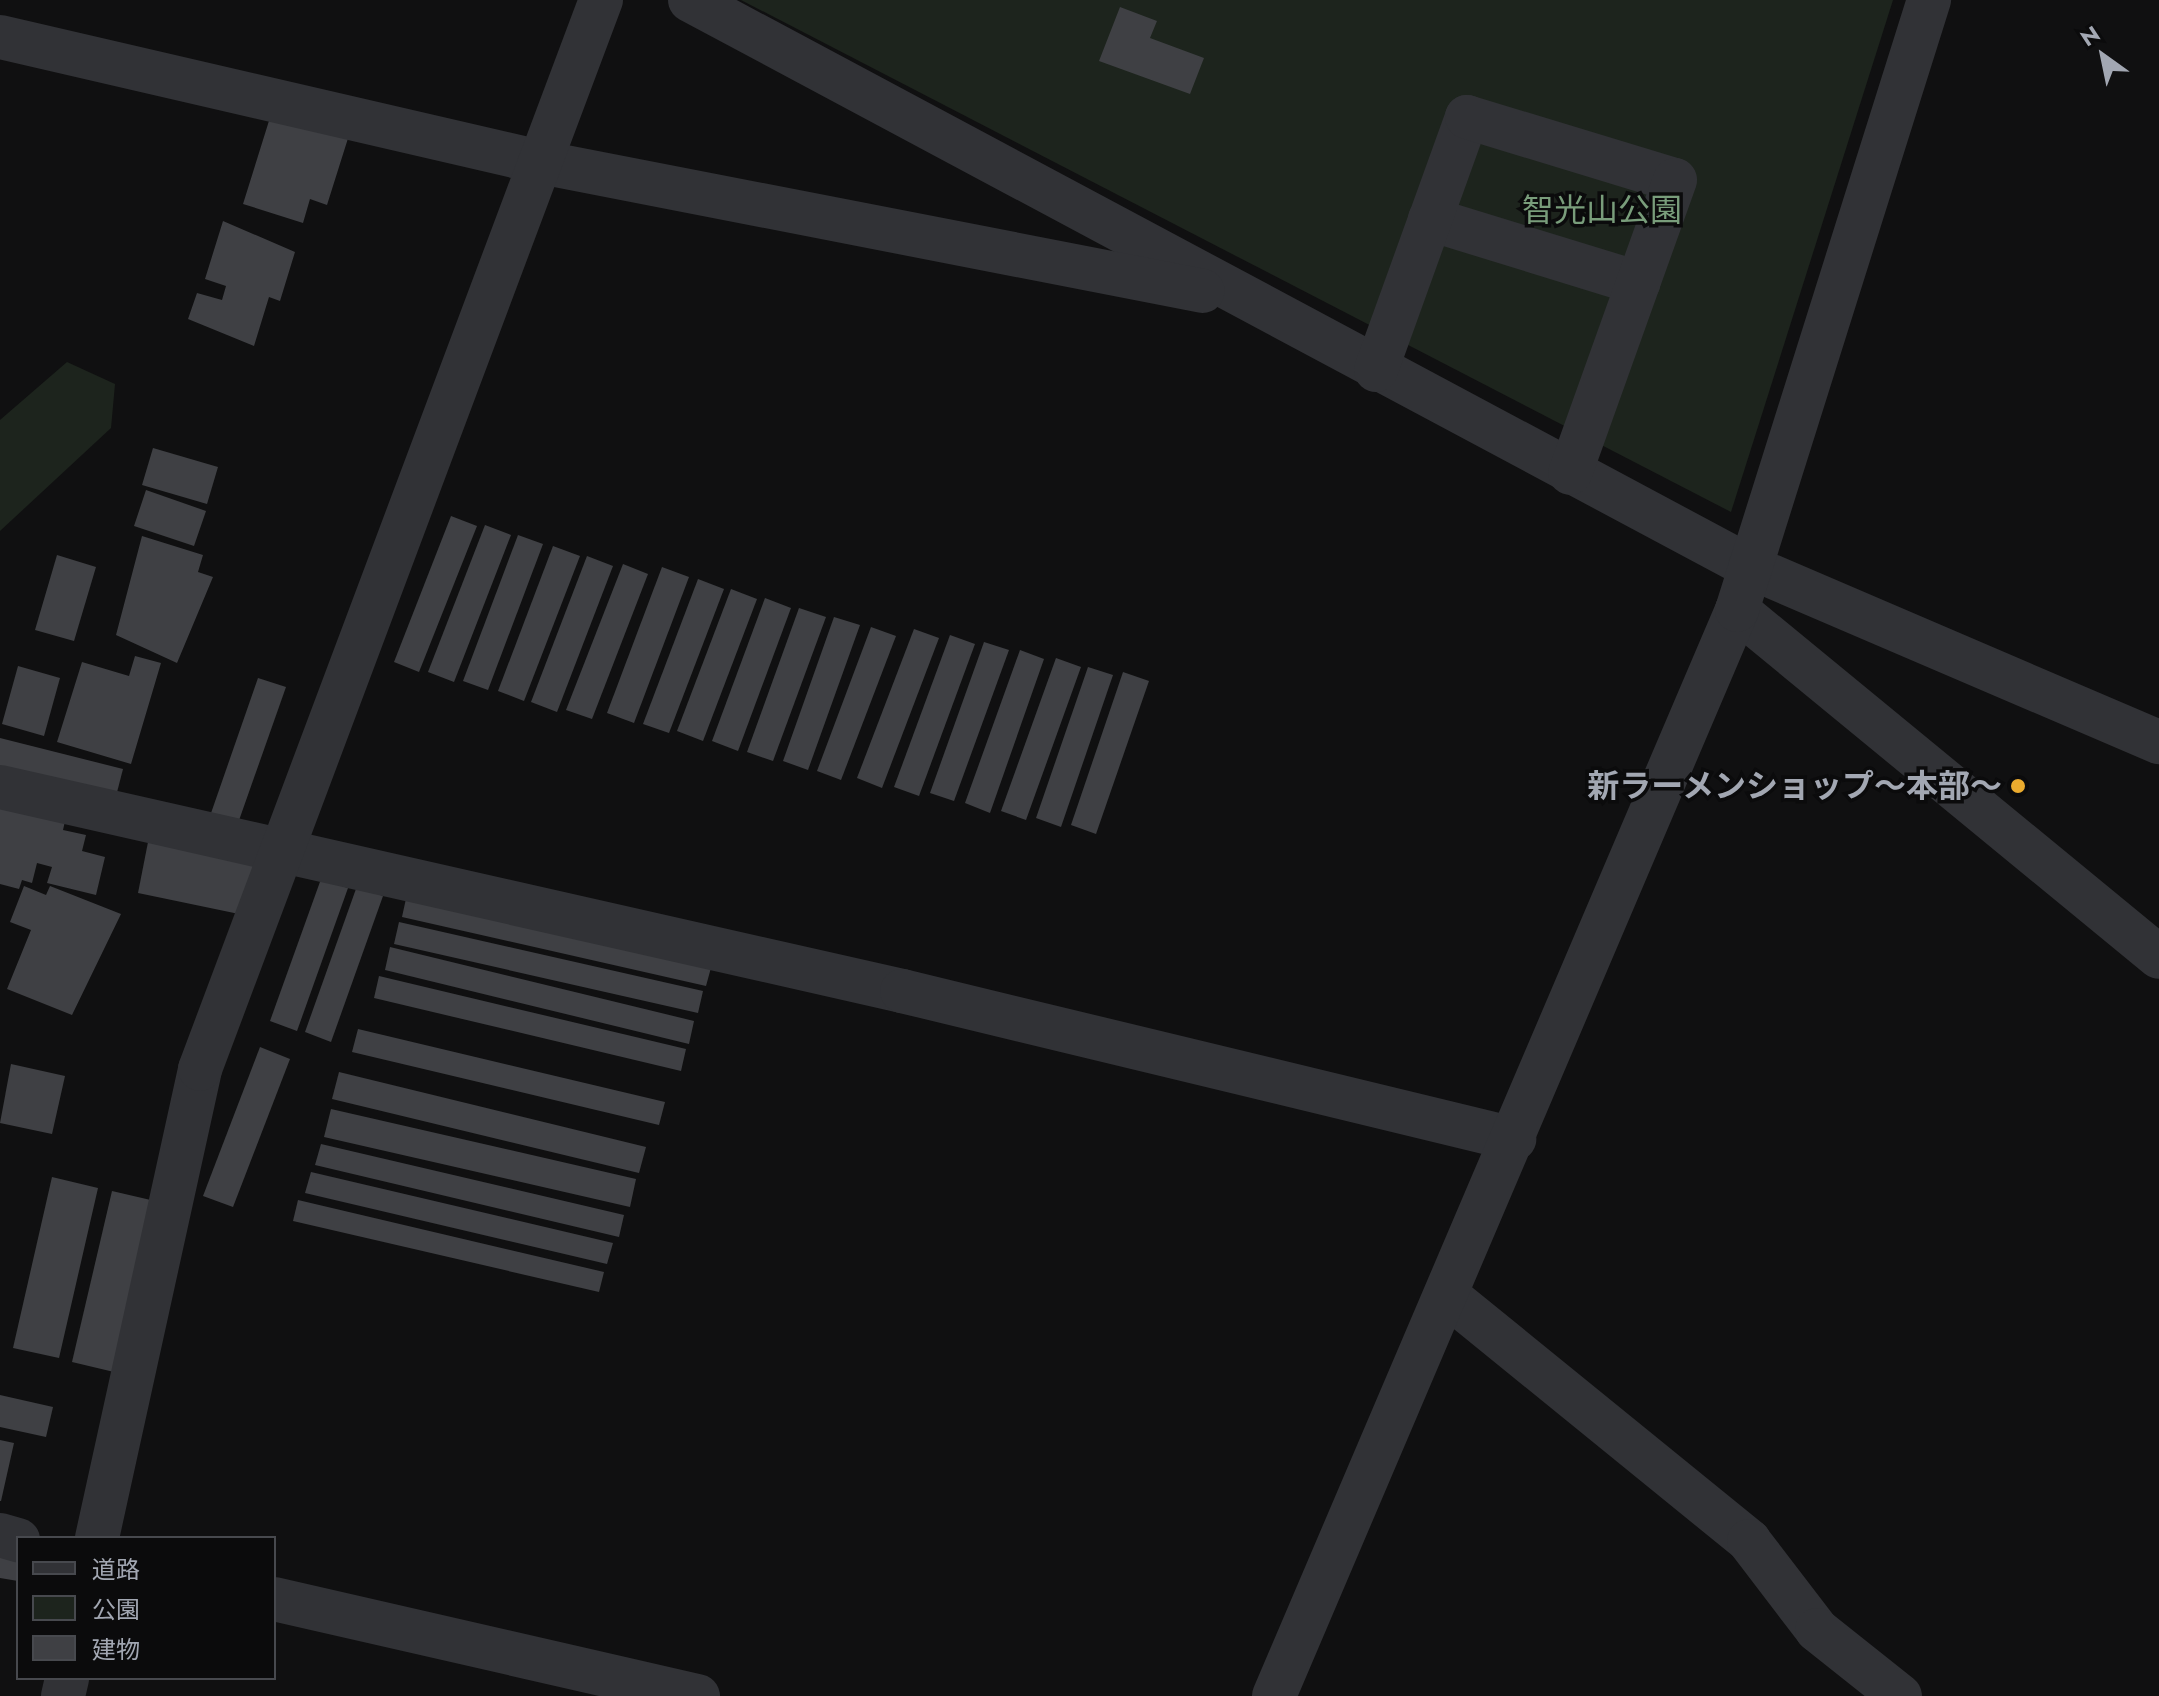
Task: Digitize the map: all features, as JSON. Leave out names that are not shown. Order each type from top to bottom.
[{"type":"street","points":[[97,1536],[200,1069],[287,850],[601,0]]},
{"type":"street","points":[[690,0],[1376,370],[1750,567],[2159,742]]},
{"type":"street","points":[[1274,1696],[1448,1296],[1737,610],[1929,0]]},
{"type":"street","points":[[0,37],[540,162],[1248,300]]},
{"type":"street","points":[[1376,370],[1467,117],[1675,180],[1570,473]]},
{"type":"street","points":[[1430,219],[1638,283]]},
{"type":"street","points":[[1737,610],[2159,957]]},
{"type":"street","points":[[0,787],[287,850],[1514,1139]]},
{"type":"street","points":[[1448,1296],[1749,1541],[1817,1630],[1900,1696]]},
{"type":"street","points":[[276,1599],[698,1696]]},
{"type":"green space","name":"智光山公園","points":[[741,0],[1893,0],[1731,512]]},
{"type":"green space","points":[[67,362],[115,384],[111,428],[0,531],[0,420]]},
{"type":"building","points":[[1120,7],[1157,21],[1150,38],[1204,58],[1190,94],[1099,61]]},
{"type":"building","points":[[273,108],[350,132],[327,205],[310,199],[303,223],[243,204]]},
{"type":"building","points":[[223,221],[295,252],[280,301],[269,297],[254,346],[188,319],[197,293],[222,300],[226,286],[205,279]]},
{"type":"building","points":[[153,448],[218,467],[207,504],[142,485]]},
{"type":"building","points":[[146,490],[206,511],[194,546],[134,526]]},
{"type":"building","points":[[451,516],[477,526],[419,672],[394,662]]},
{"type":"building","points":[[485,525],[511,535],[454,682],[428,672]]},
{"type":"building","points":[[518,535],[543,544],[488,690],[463,681]]},
{"type":"building","points":[[142,536],[203,555],[198,572],[213,577],[177,663],[116,635]]},
{"type":"building","points":[[553,546],[580,556],[524,701],[498,691]]},
{"type":"building","points":[[57,555],[96,567],[74,641],[35,630]]},
{"type":"building","points":[[587,556],[613,566],[557,712],[531,702]]},
{"type":"building","points":[[623,564],[648,574],[592,719],[566,710]]},
{"type":"building","points":[[662,567],[689,577],[634,723],[607,713]]},
{"type":"building","points":[[698,579],[724,589],[669,733],[643,724]]},
{"type":"building","points":[[731,589],[757,599],[703,741],[677,731]]},
{"type":"building","points":[[765,598],[791,608],[738,751],[712,741]]},
{"type":"building","points":[[799,608],[826,617],[773,761],[747,752]]},
{"type":"building","points":[[834,617],[860,625],[808,770],[783,761]]},
{"type":"building","points":[[871,627],[896,636],[841,780],[817,771]]},
{"type":"building","points":[[914,629],[939,638],[882,788],[857,778]]},
{"type":"building","points":[[950,635],[975,644],[919,796],[894,787]]},
{"type":"building","points":[[984,642],[1009,650],[954,801],[930,793]]},
{"type":"building","points":[[1020,650],[1044,659],[990,813],[965,803]]},
{"type":"building","points":[[135,656],[161,663],[131,764],[57,742],[82,662],[129,676]]},
{"type":"building","points":[[1056,658],[1081,667],[1026,820],[1001,811]]},
{"type":"building","points":[[18,666],[60,678],[44,736],[2,724]]},
{"type":"building","points":[[1088,667],[1113,675],[1061,827],[1036,818]]},
{"type":"building","points":[[1123,672],[1149,681],[1096,834],[1071,825]]},
{"type":"building","points":[[258,678],[286,687],[237,826],[210,816]]},
{"type":"building","points":[[0,738],[123,769],[115,800],[0,771]]},
{"type":"building","points":[[0,800],[66,817],[63,830],[86,835],[82,851],[105,857],[96,895],[47,883],[52,867],[37,863],[32,883],[22,880],[19,889],[0,884]]},
{"type":"building","points":[[149,837],[260,859],[239,914],[138,893]]},
{"type":"building","points":[[321,879],[348,888],[297,1031],[270,1021]]},
{"type":"building","points":[[24,886],[46,895],[50,886],[121,914],[72,1015],[7,989],[31,930],[10,922]]},
{"type":"building","points":[[357,886],[383,896],[331,1042],[305,1032]]},
{"type":"building","points":[[407,894],[712,964],[706,986],[402,917]]},
{"type":"building","points":[[399,922],[703,991],[698,1013],[394,944]]},
{"type":"building","points":[[390,947],[694,1021],[689,1044],[385,970]]},
{"type":"building","points":[[379,976],[686,1049],[681,1071],[374,998]]},
{"type":"building","points":[[358,1029],[665,1102],[659,1125],[352,1052]]},
{"type":"building","points":[[260,1047],[290,1059],[233,1207],[203,1196]]},
{"type":"building","points":[[11,1064],[65,1076],[52,1134],[0,1123]]},
{"type":"building","points":[[339,1072],[646,1147],[639,1173],[332,1099]]},
{"type":"building","points":[[331,1109],[636,1179],[630,1207],[324,1137]]},
{"type":"building","points":[[321,1144],[624,1215],[619,1237],[315,1165]]},
{"type":"building","points":[[311,1172],[613,1243],[607,1264],[305,1193]]},
{"type":"building","points":[[52,1177],[98,1188],[59,1358],[13,1348]]},
{"type":"building","points":[[112,1191],[155,1201],[114,1372],[72,1362]]},
{"type":"building","points":[[298,1200],[604,1272],[599,1292],[293,1221]]},
{"type":"building","points":[[0,1395],[53,1407],[46,1437],[0,1427]]},
{"type":"building","points":[[0,1440],[14,1443],[1,1501],[0,1501]]},
{"type":"building","points":[[0,1552],[16,1556],[16,1581],[0,1578]]},
{"type":"place","name":"新ラーメンショップ～本部～","points":[[2018,786]]}]
